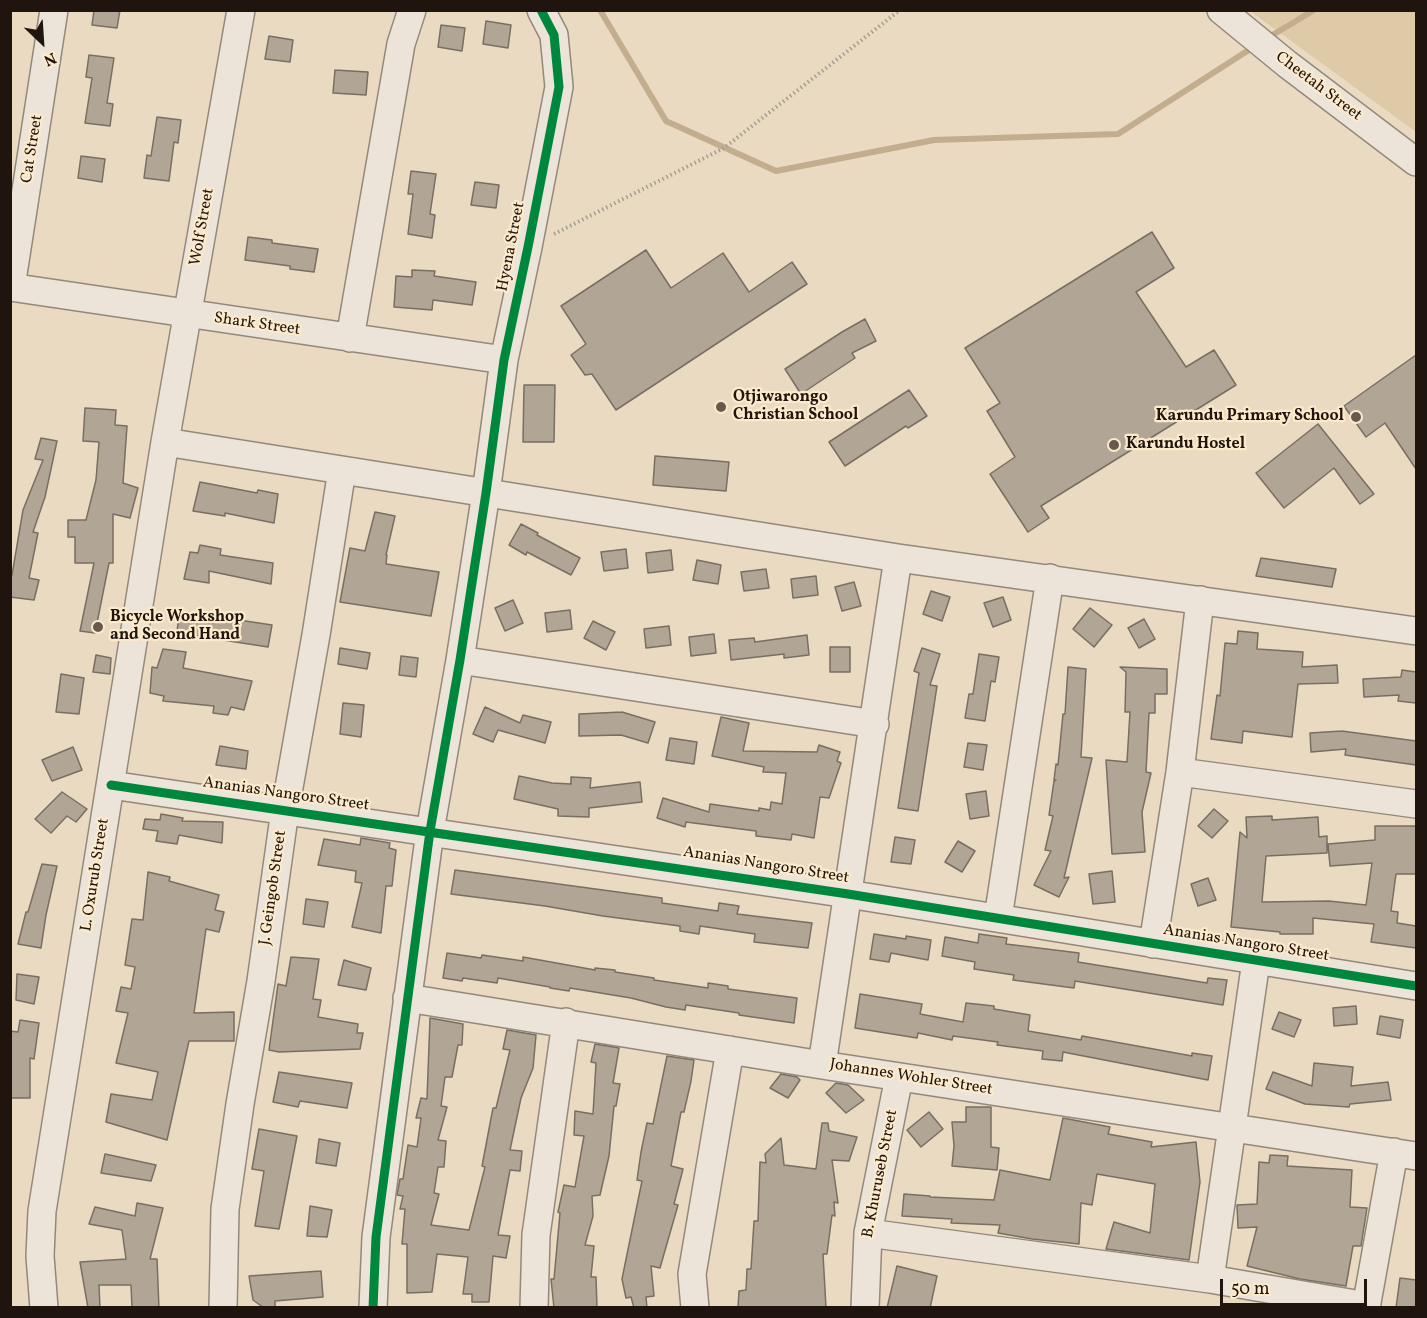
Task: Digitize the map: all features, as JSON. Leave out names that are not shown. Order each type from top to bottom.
[{"type":"street","name":"Cat Street","points":[[11,287],[54,10]]},
{"type":"street","name":"Wolf Street","points":[[165,442],[240,10]]},
{"type":"street","points":[[350,338],[401,44],[412,10]]},
{"type":"street","name":"Hyena Street","points":[[373,1308],[376,1237],[430,831],[460,660],[504,360],[558,87],[554,35],[541,10]]},
{"type":"street","name":"Cheetah Street","points":[[1221,10],[1287,64],[1416,162]]},
{"type":"street","name":"Shark Street","points":[[11,287],[504,360]]},
{"type":"street","points":[[165,442],[898,558],[1416,631]]},
{"type":"street","name":"L. Oxurub Street","points":[[44,1308],[40,1256],[42,1211],[165,442]]},
{"type":"street","name":"J. Geingob Street","points":[[223,1308],[225,1209],[285,810],[342,470]]},
{"type":"street","points":[[822,1065],[875,724],[898,558]]},
{"type":"street","points":[[998,918],[1050,578]]},
{"type":"street","points":[[1153,944],[1180,772],[1200,600]]},
{"type":"street","points":[[460,660],[875,724]]},
{"type":"street","points":[[1180,772],[1416,804]]},
{"type":"street","name":"Ananias Nangoro Street","points":[[111,785],[848,894],[1416,986]]},
{"type":"street","points":[[1210,1279],[1256,961]]},
{"type":"street","name":"Johannes Wohler Street","points":[[407,998],[822,1065],[1405,1154]]},
{"type":"street","points":[[534,1308],[536,1235],[566,1022]]},
{"type":"street","points":[[694,1308],[692,1274],[730,1050]]},
{"type":"street","name":"B. Khuruseb Street","points":[[865,1308],[868,1233],[899,1077]]},
{"type":"street","points":[[868,1233],[1210,1279],[1367,1307],[1405,1154]]},
{"type":"path","points":[[528,247],[724,148],[900,10]]},
{"type":"shaded area","points":[[1250,11],[1416,11],[1416,132]]},
{"type":"building","points":[[94,10],[120,10],[117,28],[92,25]]},
{"type":"building","points":[[486,21],[511,25],[508,48],[483,44]]},
{"type":"building","points":[[441,25],[465,28],[462,51],[438,47]]},
{"type":"building","points":[[269,36],[293,40],[290,62],[265,59]]},
{"type":"building","points":[[89,55],[114,58],[107,103],[113,104],[110,126],[85,123],[92,78],[86,77]]},
{"type":"building","points":[[335,70],[368,72],[366,95],[333,93]]},
{"type":"building","points":[[157,117],[181,120],[178,143],[174,142],[169,181],[144,178],[147,155],[151,156]]},
{"type":"building","points":[[81,156],[105,159],[102,182],[78,178]]},
{"type":"building","points":[[411,171],[436,174],[430,214],[435,215],[432,238],[408,234],[413,194],[408,194]]},
{"type":"building","points":[[475,182],[499,185],[496,208],[471,205]]},
{"type":"building","points":[[1152,232],[1174,268],[1136,292],[1186,367],[1214,350],[1236,385],[1041,506],[1049,518],[1028,532],[990,474],[1015,457],[987,411],[1000,403],[965,348]]},
{"type":"building","points":[[248,237],[272,240],[272,243],[318,249],[314,272],[245,260]]},
{"type":"building","points":[[646,250],[671,288],[723,253],[749,292],[792,262],[807,284],[616,410],[592,374],[585,375],[571,355],[586,344],[561,306]]},
{"type":"building","points":[[412,270],[435,271],[434,276],[476,282],[472,305],[433,300],[432,310],[394,307],[396,276],[412,277]]},
{"type":"building","points":[[865,319],[876,341],[852,353],[855,358],[801,394],[785,369]]},
{"type":"building","points":[[1416,355],[1416,469],[1385,423],[1366,437],[1344,406]]},
{"type":"building","points":[[524,385],[555,385],[554,442],[523,442]]},
{"type":"building","points":[[909,390],[927,416],[908,428],[906,426],[845,466],[829,442]]},
{"type":"building","points":[[85,408],[116,410],[115,425],[127,426],[123,483],[138,488],[130,518],[113,514],[113,563],[109,563],[95,633],[80,631],[94,563],[75,563],[75,537],[68,537],[68,520],[86,520],[96,480],[99,442],[83,441]]},
{"type":"building","points":[[1318,424],[1374,494],[1360,504],[1334,468],[1284,508],[1256,473]]},
{"type":"building","points":[[41,438],[57,441],[45,497],[33,532],[38,533],[29,578],[39,580],[34,600],[10,597],[10,575],[12,575],[23,510],[43,460],[35,459]]},
{"type":"building","points":[[655,456],[729,462],[726,491],[653,485]]},
{"type":"building","points":[[200,482],[257,493],[258,490],[278,494],[274,523],[225,513],[225,516],[193,511]]},
{"type":"building","points":[[375,512],[395,516],[386,564],[439,572],[431,616],[340,602],[350,548],[365,551]]},
{"type":"building","points":[[521,524],[580,558],[571,575],[509,545]]},
{"type":"building","points":[[200,545],[221,549],[220,555],[273,563],[271,584],[209,571],[209,583],[184,579],[190,552],[198,553]]},
{"type":"building","points":[[626,549],[628,568],[604,571],[601,552]]},
{"type":"building","points":[[671,550],[673,570],[648,573],[646,553]]},
{"type":"building","points":[[1261,558],[1336,569],[1332,587],[1256,576]]},
{"type":"building","points":[[697,560],[721,565],[718,584],[693,580]]},
{"type":"building","points":[[766,569],[769,588],[744,591],[741,572]]},
{"type":"building","points":[[816,576],[818,595],[793,598],[791,579]]},
{"type":"building","points":[[854,582],[861,606],[842,611],[835,587]]},
{"type":"building","points":[[931,591],[950,597],[942,621],[923,614]]},
{"type":"building","points":[[1003,597],[1011,620],[993,627],[984,603]]},
{"type":"building","points":[[513,600],[523,623],[505,631],[495,608]]},
{"type":"building","points":[[1090,608],[1112,625],[1094,647],[1073,629]]},
{"type":"building","points":[[570,610],[572,629],[547,632],[545,613]]},
{"type":"building","points":[[179,611],[272,625],[268,647],[177,633]]},
{"type":"building","points":[[1144,619],[1155,639],[1139,648],[1128,628]]},
{"type":"building","points":[[593,621],[615,632],[606,650],[584,638]]},
{"type":"building","points":[[669,626],[671,645],[646,648],[644,629]]},
{"type":"building","points":[[1238,631],[1258,633],[1257,649],[1303,652],[1302,667],[1337,665],[1338,683],[1298,684],[1292,737],[1243,731],[1242,743],[1211,739],[1217,695],[1220,696],[1225,643],[1237,644]]},
{"type":"building","points":[[714,634],[716,653],[691,656],[689,637]]},
{"type":"building","points":[[807,635],[809,655],[784,658],[784,654],[731,660],[729,640],[754,638],[755,642]]},
{"type":"building","points":[[830,647],[850,647],[850,672],[830,672]]},
{"type":"building","points":[[340,648],[370,653],[367,669],[338,664]]},
{"type":"building","points":[[922,648],[940,654],[930,685],[937,686],[918,811],[898,808],[919,673],[914,671]]},
{"type":"building","points":[[163,649],[186,652],[183,668],[252,681],[244,710],[231,707],[228,715],[213,713],[214,706],[163,701],[164,696],[150,693],[152,667],[157,668]]},
{"type":"building","points":[[979,654],[999,657],[995,682],[991,681],[985,721],[965,718],[969,694],[973,694]]},
{"type":"building","points":[[96,655],[111,658],[110,674],[93,672]]},
{"type":"building","points":[[401,656],[418,658],[416,677],[399,675]]},
{"type":"building","points":[[1068,667],[1086,669],[1081,757],[1092,758],[1064,878],[1069,877],[1059,897],[1034,885],[1051,851],[1045,850],[1053,816],[1049,815],[1056,780],[1054,780],[1056,764],[1058,765],[1063,714],[1065,714]]},
{"type":"building","points":[[1120,667],[1167,669],[1167,694],[1155,694],[1155,713],[1149,713],[1146,772],[1151,773],[1142,812],[1145,852],[1112,854],[1106,760],[1127,762],[1130,712],[1125,712],[1126,672]]},
{"type":"building","points":[[1402,670],[1416,672],[1416,703],[1398,701],[1399,695],[1364,697],[1363,679],[1401,677]]},
{"type":"building","points":[[61,674],[84,678],[79,714],[56,712]]},
{"type":"building","points":[[343,703],[364,705],[361,737],[340,734]]},
{"type":"building","points":[[485,707],[520,723],[523,715],[551,722],[545,743],[498,730],[493,742],[473,734]]},
{"type":"building","points":[[622,712],[655,722],[648,743],[621,735],[579,736],[579,714]]},
{"type":"building","points":[[721,717],[749,723],[743,751],[817,752],[819,745],[840,752],[837,761],[841,763],[829,798],[820,797],[814,838],[792,834],[791,840],[756,836],[756,831],[686,822],[685,827],[657,818],[663,798],[709,812],[710,804],[759,811],[759,808],[770,810],[771,802],[782,804],[786,773],[763,772],[764,767],[712,756]]},
{"type":"building","points":[[1342,731],[1416,741],[1416,765],[1345,755],[1346,749],[1311,752],[1310,733]]},
{"type":"building","points":[[670,738],[697,742],[694,764],[666,760]]},
{"type":"building","points":[[968,743],[987,745],[983,770],[964,767]]},
{"type":"building","points":[[220,746],[248,751],[246,769],[216,765]]},
{"type":"building","points":[[73,747],[82,770],[52,781],[42,760]]},
{"type":"building","points":[[519,776],[552,783],[571,784],[571,777],[591,778],[590,788],[640,782],[642,802],[589,808],[589,817],[558,816],[558,809],[514,799]]},
{"type":"building","points":[[986,791],[989,816],[970,819],[966,794]]},
{"type":"building","points":[[62,792],[87,809],[76,822],[67,816],[51,833],[35,819]]},
{"type":"building","points":[[1214,809],[1228,821],[1212,838],[1198,826]]},
{"type":"building","points":[[161,814],[183,818],[182,821],[223,822],[222,843],[179,835],[177,844],[156,841],[158,831],[143,829],[145,819],[160,820]]},
{"type":"building","points":[[1272,816],[1272,820],[1318,817],[1319,837],[1327,836],[1327,853],[1266,856],[1262,902],[1329,901],[1366,905],[1372,863],[1330,866],[1328,844],[1375,840],[1375,826],[1416,826],[1416,874],[1396,874],[1391,911],[1398,912],[1397,923],[1416,926],[1416,948],[1371,942],[1374,924],[1313,918],[1313,934],[1280,934],[1280,932],[1231,927],[1240,832],[1247,838],[1246,817]]},
{"type":"building","points":[[895,837],[915,840],[911,864],[891,862]]},
{"type":"building","points":[[361,838],[390,843],[389,848],[396,850],[392,886],[386,886],[381,933],[352,927],[362,883],[355,882],[356,871],[318,865],[324,839],[360,845]]},
{"type":"building","points":[[958,841],[975,851],[962,872],[945,862]]},
{"type":"building","points":[[42,864],[57,866],[41,948],[18,944]]},
{"type":"building","points":[[455,870],[662,898],[662,903],[718,911],[719,903],[739,906],[737,914],[812,923],[808,948],[754,942],[755,934],[700,926],[699,934],[680,931],[680,926],[451,894]]},
{"type":"building","points":[[1112,871],[1115,902],[1093,904],[1089,874]]},
{"type":"building","points":[[148,872],[170,877],[169,881],[219,895],[215,910],[224,912],[219,932],[206,929],[194,1013],[234,1012],[234,1041],[189,1041],[167,1140],[106,1122],[111,1094],[152,1100],[158,1072],[116,1063],[128,1013],[116,1011],[121,987],[131,989],[135,967],[125,965],[132,919],[143,920]]},
{"type":"building","points":[[1208,878],[1216,900],[1198,906],[1191,884]]},
{"type":"building","points":[[306,899],[328,902],[324,927],[303,924]]},
{"type":"building","points":[[874,934],[931,940],[928,960],[891,953],[889,962],[870,959]]},
{"type":"building","points":[[979,934],[1007,938],[1006,944],[1079,953],[1078,962],[1207,983],[1208,978],[1227,980],[1223,1005],[1075,981],[1074,988],[1013,980],[1014,975],[974,969],[975,962],[942,956],[945,937],[978,943]]},
{"type":"building","points":[[447,953],[523,961],[523,957],[595,970],[595,968],[615,970],[615,972],[654,978],[654,980],[708,988],[708,983],[728,986],[728,989],[797,998],[794,1023],[686,1005],[685,1010],[631,998],[570,988],[569,991],[498,978],[497,983],[463,978],[462,981],[443,978]]},
{"type":"building","points":[[291,957],[319,959],[313,999],[321,1000],[318,1017],[358,1024],[357,1033],[363,1033],[360,1049],[279,1052],[269,1050],[278,984],[286,986]]},
{"type":"building","points":[[344,960],[371,968],[366,990],[338,985]]},
{"type":"building","points":[[17,974],[39,977],[34,1004],[16,1000]]},
{"type":"building","points":[[860,994],[922,1004],[920,1014],[963,1022],[966,1003],[994,1006],[994,1009],[1030,1015],[1028,1031],[1081,1040],[1082,1036],[1192,1056],[1192,1053],[1212,1056],[1208,1080],[1063,1052],[1062,1061],[1042,1059],[1043,1051],[997,1045],[998,1042],[953,1036],[952,1040],[918,1033],[917,1038],[855,1028]]},
{"type":"building","points":[[1356,1006],[1357,1024],[1334,1026],[1333,1008]]},
{"type":"building","points":[[1279,1012],[1301,1020],[1294,1037],[1272,1029]]},
{"type":"building","points":[[1380,1016],[1403,1020],[1400,1038],[1377,1034]]},
{"type":"building","points":[[430,1018],[463,1024],[462,1045],[458,1045],[452,1077],[445,1077],[441,1106],[447,1107],[438,1140],[446,1141],[444,1167],[438,1167],[434,1193],[439,1194],[431,1225],[469,1230],[485,1167],[482,1166],[493,1108],[496,1108],[510,1050],[503,1049],[507,1030],[536,1035],[533,1068],[521,1098],[510,1150],[522,1151],[520,1171],[510,1170],[498,1235],[510,1236],[506,1258],[493,1256],[489,1302],[472,1302],[472,1294],[463,1294],[468,1257],[437,1254],[432,1292],[407,1293],[407,1244],[402,1244],[405,1209],[400,1209],[403,1196],[397,1195],[400,1179],[403,1179],[408,1145],[417,1147],[421,1118],[416,1118],[421,1098],[427,1099]]},
{"type":"building","points":[[20,1020],[39,1023],[34,1059],[30,1058],[30,1098],[10,1098],[10,1031],[18,1032]]},
{"type":"building","points":[[595,1044],[619,1048],[613,1083],[620,1084],[616,1106],[614,1106],[609,1156],[600,1195],[592,1196],[593,1216],[585,1245],[594,1246],[591,1277],[596,1277],[597,1308],[554,1308],[551,1279],[554,1279],[560,1213],[558,1212],[564,1185],[575,1187],[584,1136],[574,1135],[575,1111],[593,1114],[596,1063],[591,1062]]},
{"type":"building","points":[[667,1056],[694,1060],[671,1166],[683,1169],[674,1204],[678,1205],[660,1268],[651,1266],[654,1296],[646,1297],[647,1308],[634,1308],[631,1297],[626,1298],[622,1279],[642,1181],[637,1180],[641,1152],[647,1123],[653,1124]]},
{"type":"building","points":[[1314,1063],[1353,1067],[1351,1086],[1388,1082],[1391,1100],[1350,1104],[1349,1107],[1305,1104],[1266,1089],[1273,1072],[1312,1086]]},
{"type":"building","points":[[279,1072],[352,1083],[347,1108],[300,1101],[298,1107],[273,1102]]},
{"type":"building","points":[[781,1074],[797,1077],[800,1080],[788,1098],[770,1088]]},
{"type":"building","points":[[836,1083],[848,1085],[864,1100],[846,1113],[826,1093]]},
{"type":"building","points":[[966,1107],[991,1107],[991,1147],[999,1148],[997,1170],[952,1166],[954,1146],[952,1122],[966,1122]]},
{"type":"building","points":[[929,1112],[943,1129],[921,1147],[907,1130]]},
{"type":"building","points":[[1063,1118],[1110,1127],[1108,1134],[1152,1142],[1151,1147],[1196,1142],[1200,1182],[1189,1260],[1106,1249],[1114,1222],[1150,1233],[1155,1184],[1097,1174],[1092,1205],[1081,1203],[1079,1244],[998,1233],[1000,1225],[951,1223],[952,1219],[902,1216],[904,1194],[994,1200],[1000,1170],[1050,1180]]},
{"type":"building","points":[[822,1123],[828,1123],[829,1131],[857,1137],[849,1161],[832,1160],[838,1203],[834,1202],[835,1216],[832,1215],[827,1254],[823,1254],[826,1308],[738,1308],[739,1291],[746,1290],[747,1269],[751,1269],[754,1221],[758,1221],[760,1162],[766,1163],[765,1154],[781,1138],[784,1165],[816,1169]]},
{"type":"building","points":[[259,1129],[297,1136],[279,1229],[255,1226],[264,1171],[252,1169]]},
{"type":"building","points":[[319,1139],[340,1143],[336,1166],[316,1163]]},
{"type":"building","points":[[105,1154],[156,1165],[151,1181],[101,1173]]},
{"type":"building","points":[[1270,1155],[1288,1156],[1287,1166],[1352,1170],[1350,1207],[1367,1208],[1361,1246],[1353,1246],[1346,1286],[1300,1279],[1247,1266],[1257,1227],[1238,1228],[1237,1205],[1257,1204],[1259,1162],[1269,1163]]},
{"type":"building","points":[[137,1203],[163,1208],[150,1259],[157,1259],[159,1308],[132,1308],[131,1285],[99,1285],[100,1308],[88,1308],[80,1262],[126,1259],[122,1230],[89,1224],[95,1207],[135,1216]]},
{"type":"building","points":[[310,1206],[332,1210],[327,1237],[307,1236]]},
{"type":"building","points":[[897,1266],[937,1276],[930,1308],[887,1308]]},
{"type":"building","points":[[321,1271],[323,1297],[275,1301],[275,1308],[264,1308],[253,1300],[249,1276]]},
{"type":"building","points":[[1400,1278],[1416,1280],[1416,1308],[1396,1308]]},
{"type":"waterway","points":[[600,10],[666,121],[776,171],[934,140],[1118,134],[1255,46]]},
{"type":"waterway","points":[[1266,39],[1314,10]]},
{"type":"cycle path","points":[[373,1308],[376,1237],[430,831],[460,660],[504,360],[559,87],[554,35],[541,10]]},
{"type":"cycle path","points":[[111,785],[848,894],[1416,986]]},
{"type":"place","name":"Otjiwarongo Christian School","points":[[721,407]]},
{"type":"place","name":"Karundu Primary School","points":[[1356,417]]},
{"type":"place","name":"Karundu Hostel","points":[[1114,445]]},
{"type":"place","name":"Bicycle Workshop and Second Hand","points":[[98,627]]}]
